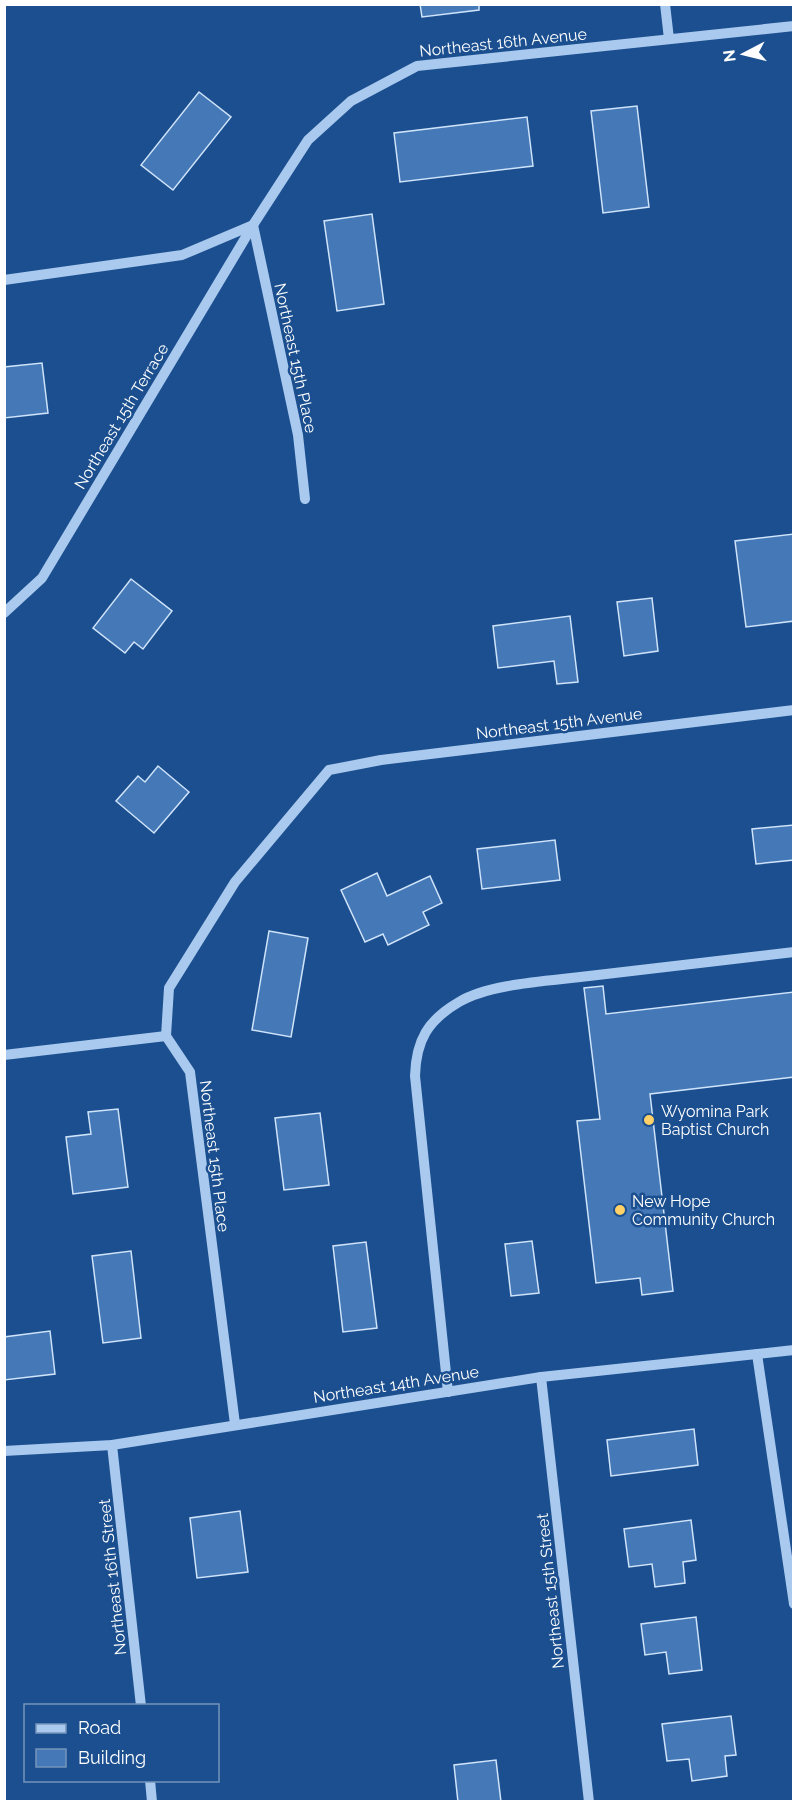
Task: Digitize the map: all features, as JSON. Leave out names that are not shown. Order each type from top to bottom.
[{"type":"street","points":[[665,4],[669,39]]},
{"type":"street","name":"Northeast 16th Avenue","points":[[253,225],[308,140],[351,101],[417,66],[794,26]]},
{"type":"street","points":[[4,280],[182,255],[253,225]]},
{"type":"street","name":"Northeast 15th Place","points":[[253,225],[298,435],[305,499]]},
{"type":"street","name":"Northeast 15th Terrace","points":[[4,613],[42,578],[253,225]]},
{"type":"street","name":"Northeast 15th Avenue","points":[[166,1036],[169,988],[234,882],[329,770],[381,760],[794,710]]},
{"type":"street","points":[[448,1392],[415,1076],[416,1055],[422,1036],[439,1016],[461,1001],[484,992],[532,983],[794,952]]},
{"type":"street","points":[[4,1055],[166,1036]]},
{"type":"street","name":"Northeast 15th Place","points":[[166,1036],[189,1071],[235,1424]]},
{"type":"street","name":"Northeast 14th Avenue","points":[[4,1451],[112,1445],[541,1377],[794,1350]]},
{"type":"street","points":[[757,1354],[794,1604]]},
{"type":"street","name":"Northeast 15th Street","points":[[541,1377],[589,1802]]},
{"type":"street","name":"Northeast 16th Street","points":[[112,1445],[141,1704]]},
{"type":"street","points":[[150,1782],[152,1802]]},
{"type":"building","points":[[420,4],[479,4],[479,10],[422,17]]},
{"type":"building","points":[[199,92],[231,117],[173,190],[141,165]]},
{"type":"building","points":[[637,106],[649,207],[603,213],[591,111]]},
{"type":"building","points":[[527,117],[533,166],[400,182],[394,133]]},
{"type":"building","points":[[372,214],[384,304],[337,311],[324,221]]},
{"type":"building","points":[[42,363],[48,413],[4,418],[4,367]]},
{"type":"building","points":[[794,534],[794,621],[746,627],[735,541]]},
{"type":"building","points":[[131,579],[172,611],[143,649],[134,642],[125,653],[93,628]]},
{"type":"building","points":[[652,598],[658,651],[624,656],[617,602]]},
{"type":"building","points":[[570,616],[578,682],[557,684],[554,661],[498,668],[493,626]]},
{"type":"building","points":[[158,766],[189,792],[154,833],[116,801],[138,776],[145,782]]},
{"type":"building","points":[[794,825],[794,860],[756,864],[752,829]]},
{"type":"building","points":[[555,840],[560,880],[482,889],[477,849]]},
{"type":"building","points":[[377,873],[387,896],[430,876],[442,903],[423,912],[429,925],[388,945],[383,934],[365,942],[341,890]]},
{"type":"building","points":[[269,931],[308,938],[291,1037],[252,1030]]},
{"type":"building","points":[[603,986],[606,1014],[794,992],[794,1077],[650,1094],[673,1291],[642,1295],[640,1278],[596,1283],[577,1121],[600,1119],[584,988]]},
{"type":"building","points":[[118,1109],[128,1187],[73,1194],[66,1137],[91,1134],[88,1112]]},
{"type":"building","points":[[320,1113],[329,1185],[284,1190],[275,1118]]},
{"type":"building","points":[[532,1241],[539,1293],[511,1296],[505,1244]]},
{"type":"building","points":[[366,1242],[377,1328],[343,1332],[333,1246]]},
{"type":"building","points":[[131,1251],[141,1338],[103,1343],[92,1256]]},
{"type":"building","points":[[50,1331],[55,1374],[4,1380],[4,1337]]},
{"type":"building","points":[[694,1429],[698,1465],[611,1476],[607,1440]]},
{"type":"building","points":[[240,1511],[248,1572],[197,1578],[190,1518]]},
{"type":"building","points":[[691,1520],[696,1560],[683,1562],[685,1583],[655,1587],[652,1564],[629,1567],[624,1529]]},
{"type":"building","points":[[696,1617],[702,1670],[669,1674],[666,1652],[645,1655],[641,1624]]},
{"type":"building","points":[[731,1716],[736,1755],[725,1756],[727,1776],[692,1781],[689,1759],[667,1761],[662,1724]]},
{"type":"building","points":[[496,1760],[501,1802],[458,1802],[454,1765]]},
{"type":"place","name":"Wyomina Park Baptist Church","points":[[649,1120]]},
{"type":"place","name":"New Hope Community Church","points":[[620,1210]]}]
